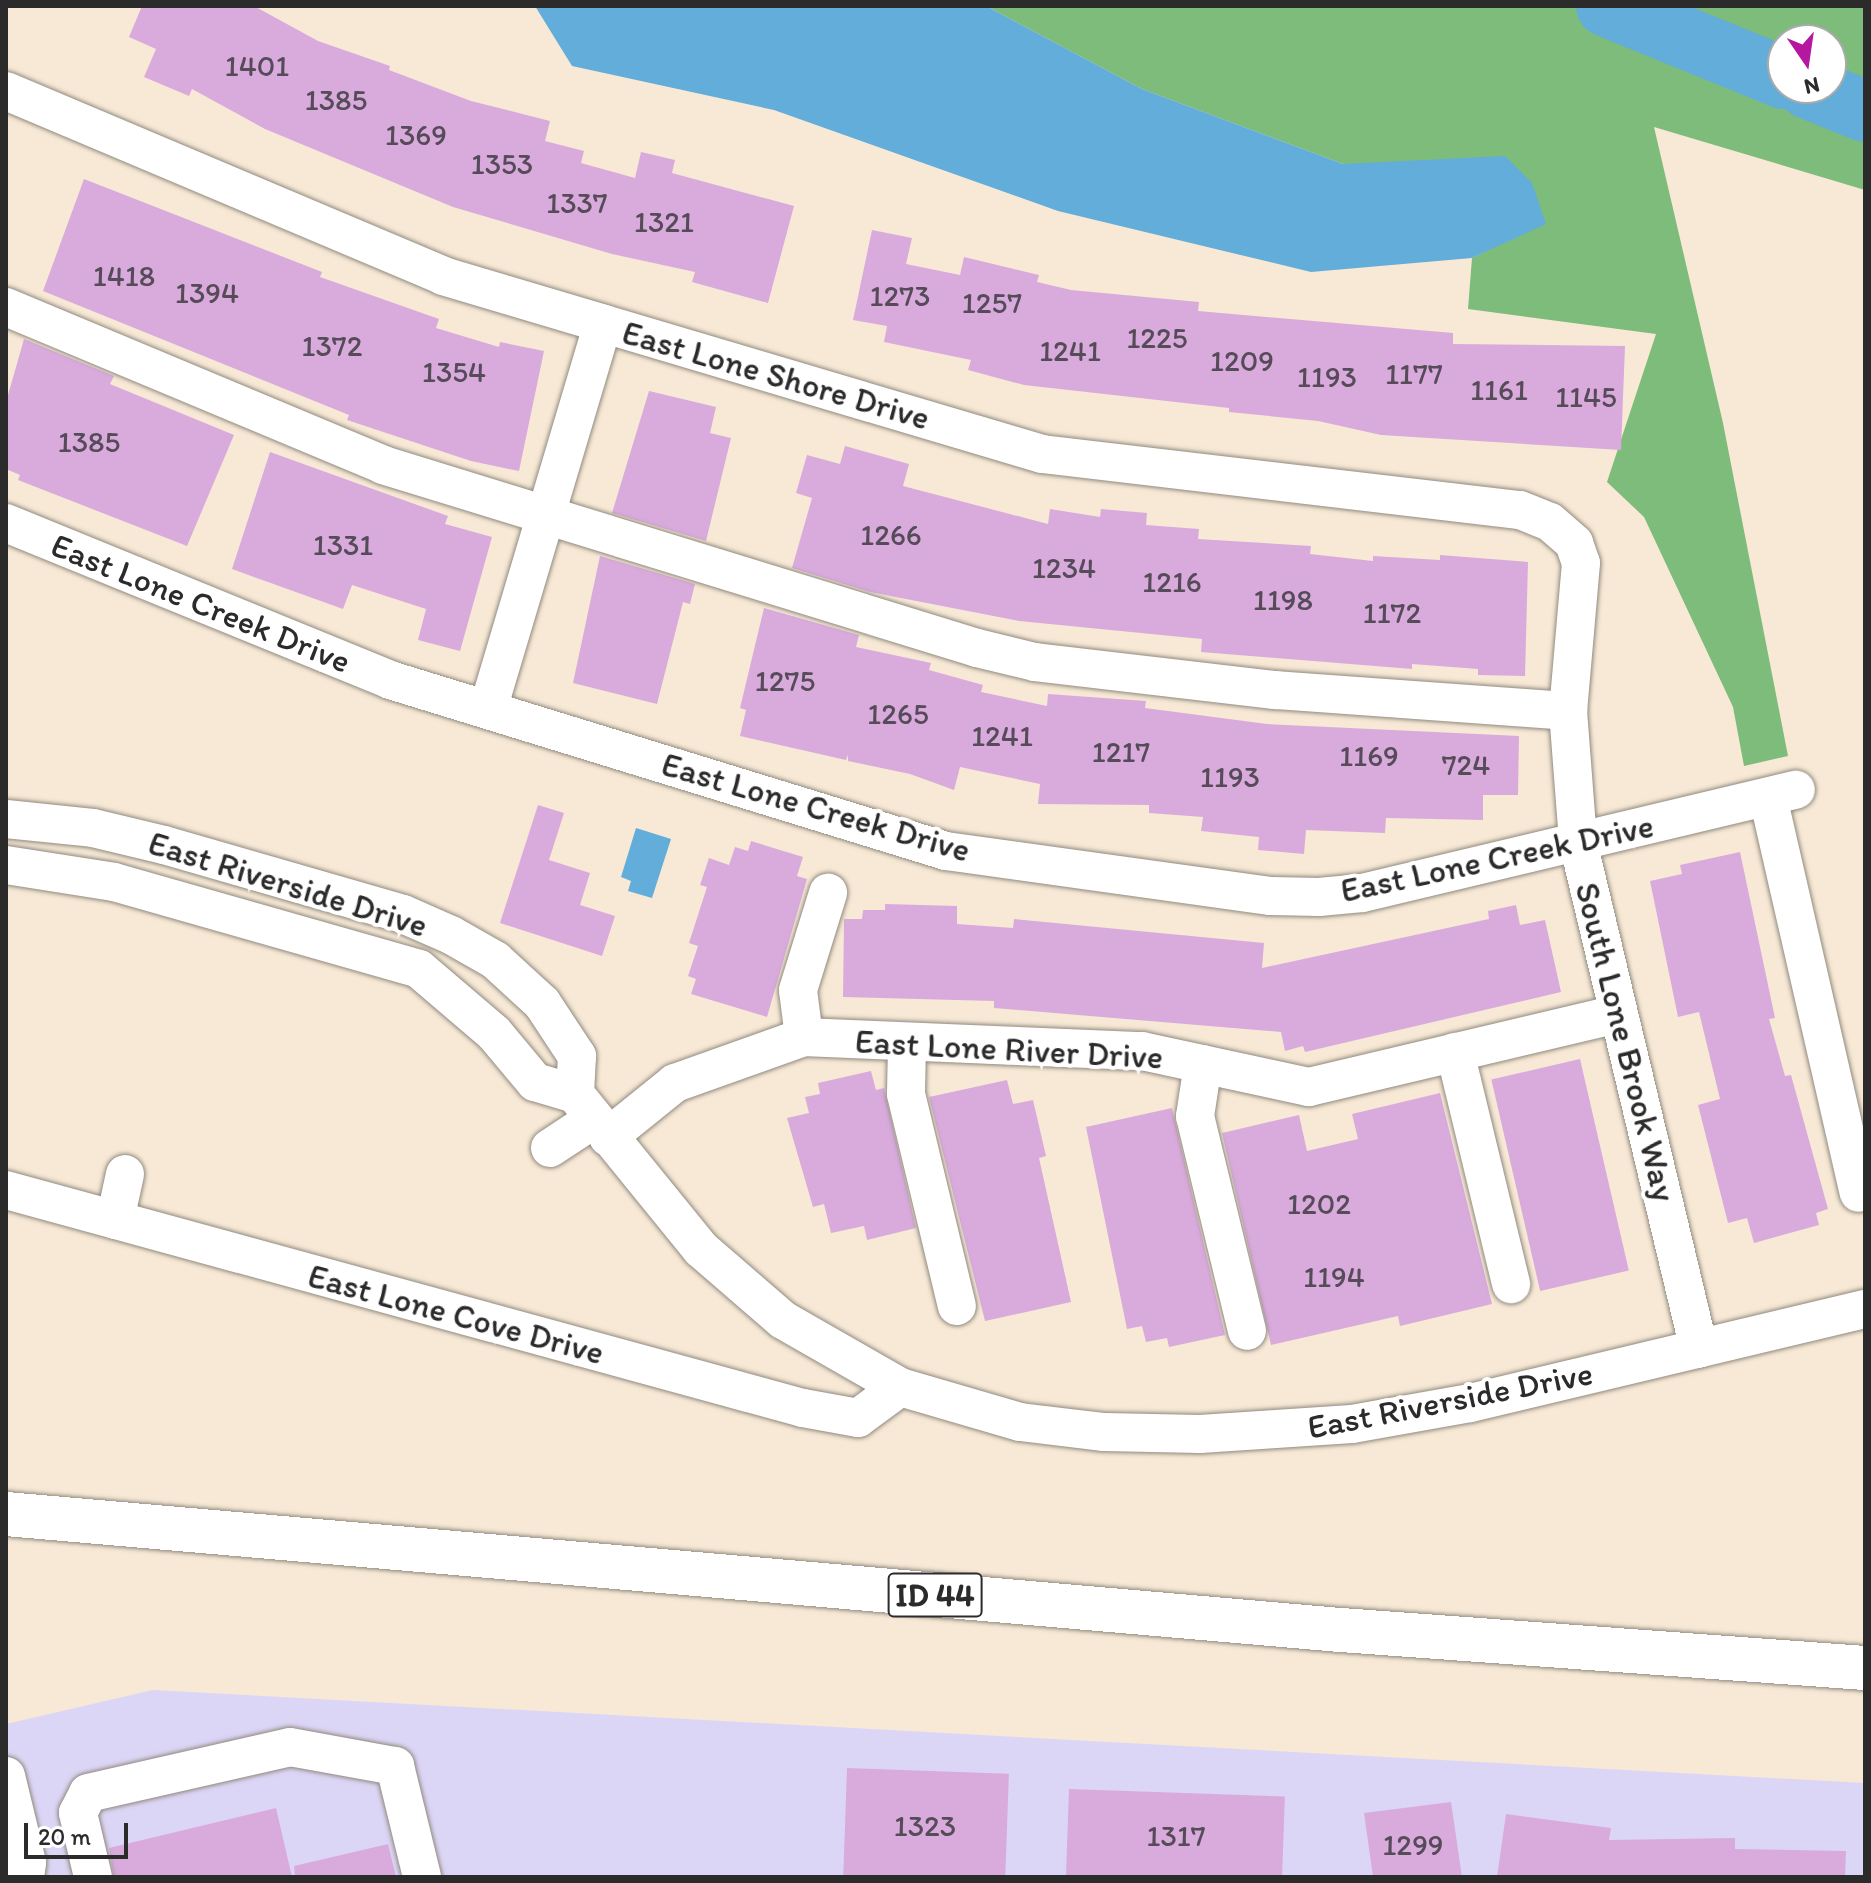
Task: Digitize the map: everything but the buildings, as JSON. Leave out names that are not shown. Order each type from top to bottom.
[{"type":"highway","name":"ID 44","points":[[6,1514],[1341,1630],[1865,1668]]},
{"type":"street","name":"East Lone Shore Drive","points":[[6,91],[443,276],[1042,454],[1520,510],[1550,522],[1574,543]]},
{"type":"street","points":[[6,307],[383,465],[1035,662],[1275,690],[1568,711]]},
{"type":"street","points":[[488,709],[603,324]]},
{"type":"street","name":"East Lone Creek Drive","points":[[6,523],[390,680],[946,851],[1271,896],[1362,893],[1782,793],[1859,1193]]},
{"type":"street","name":"South Lone Brook Way","points":[[1574,543],[1582,589],[1568,711],[1578,842],[1699,1349]]},
{"type":"street","name":"East Riverside Drive","points":[[6,819],[93,828],[164,845],[403,914],[451,935],[495,960],[542,1003],[577,1056],[592,1117]]},
{"type":"street","name":"East Riverside Drive","points":[[6,865],[114,882],[419,969],[494,1033],[535,1082],[592,1117],[701,1249],[737,1283],[831,1351],[900,1387],[1020,1422],[1090,1431],[1278,1432],[1457,1405],[1865,1309]]},
{"type":"street","points":[[804,1037],[798,990],[828,893]]},
{"type":"street","name":"East Lone River Drive","points":[[550,1148],[592,1117],[675,1083],[804,1037],[907,1045],[1142,1051],[1309,1087],[1619,1014]]},
{"type":"street","points":[[907,1045],[906,1094],[957,1306]]},
{"type":"street","points":[[1455,1052],[1511,1284]]},
{"type":"street","points":[[1203,1064],[1195,1116],[1247,1331]]},
{"type":"street","points":[[115,1220],[125,1174]]},
{"type":"street","name":"East Lone Cove Drive","points":[[6,1190],[803,1408],[858,1418],[900,1387]]},
{"type":"street","points":[[93,1877],[78,1813],[88,1793],[290,1747],[395,1766],[422,1877]]},
{"type":"street","points":[[6,1776],[27,1863],[25,1877]]},
{"type":"shaded area","points":[[153,1690],[1865,1783],[1865,1877],[6,1877],[6,1724]]},
{"type":"green space","points":[[986,6],[1865,6],[1865,190],[1654,127],[1723,423],[1788,756],[1744,766],[1733,707],[1644,517],[1607,482],[1656,334],[1468,309],[1472,258],[1545,223],[1343,164],[1142,89]]},
{"type":"water","points":[[535,6],[986,6],[1142,89],[1343,164],[1505,156],[1532,183],[1546,224],[1472,258],[1311,272],[1058,211],[774,110],[572,66]]},
{"type":"water","points":[[636,828],[671,839],[652,898],[628,891],[631,881],[621,877]]},
{"type":"waterway","points":[[1607,6],[1767,71]]},
{"type":"waterway","points":[[1847,104],[1865,111]]}]
